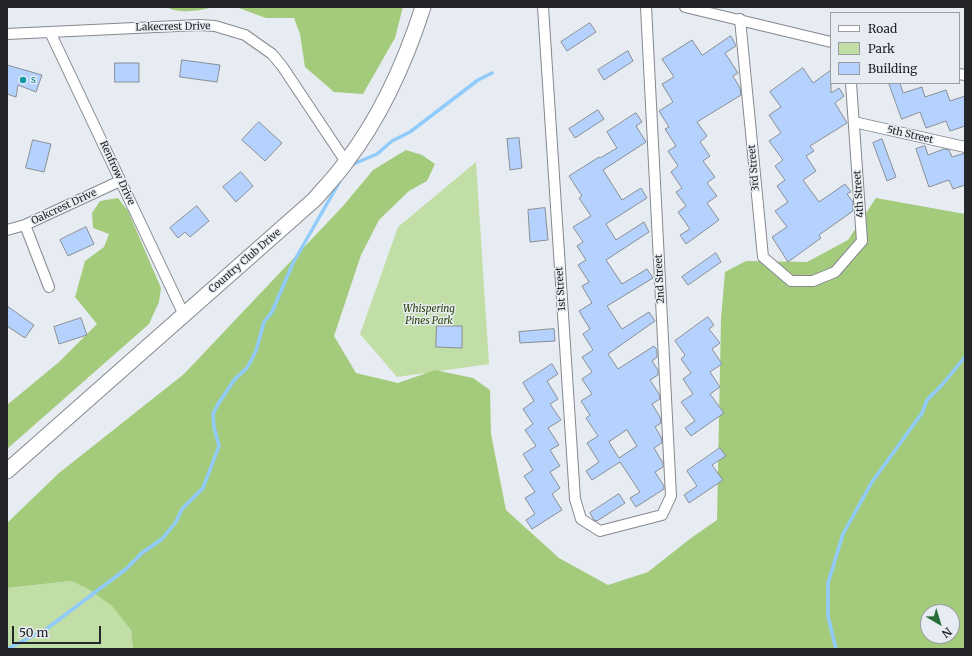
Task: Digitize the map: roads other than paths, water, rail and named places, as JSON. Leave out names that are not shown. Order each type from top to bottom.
[{"type":"main road","name":"Country Club Drive","points":[[7,471],[315,199],[346,162],[368,131],[387,98],[411,44],[423,7]]},
{"type":"street","name":"1st Street","points":[[542,7],[576,500],[581,519],[600,531],[628,524]]},
{"type":"street","name":"2nd Street","points":[[628,524],[662,514],[671,496],[646,7]]},
{"type":"street","points":[[685,7],[830,42]]},
{"type":"street","name":"3rd Street","points":[[740,19],[763,257],[791,281],[813,281]]},
{"type":"street","name":"Lakecrest Drive","points":[[7,34],[199,25],[215,26],[245,35],[268,51],[282,66],[346,162]]},
{"type":"street","name":"Renfrow Drive","points":[[50,32],[184,315]]},
{"type":"street","name":"4th Street","points":[[813,281],[835,272],[862,241],[850,84]]},
{"type":"street","name":"5th Street","points":[[854,122],[965,147]]},
{"type":"street","name":"Oakcrest Drive","points":[[7,230],[25,225],[120,181]]},
{"type":"street","points":[[25,225],[49,287]]},
{"type":"waterway","points":[[351,165],[377,154],[392,141],[410,132],[478,80],[492,73]]},
{"type":"waterway","points":[[7,649],[45,630],[126,569],[142,553],[162,539],[176,522],[182,509],[203,488],[219,446],[214,427],[213,414],[235,379],[247,368],[256,351],[264,322],[272,312],[293,263],[340,181]]},
{"type":"waterway","points":[[836,649],[828,616],[828,583],[843,534],[872,482],[922,413],[927,400],[942,385],[965,357]]},
{"type":"place","name":"s","points":[[23,80]]},
{"type":"park label","name":"Whispering Pines Park","points":[[429,314]]}]
